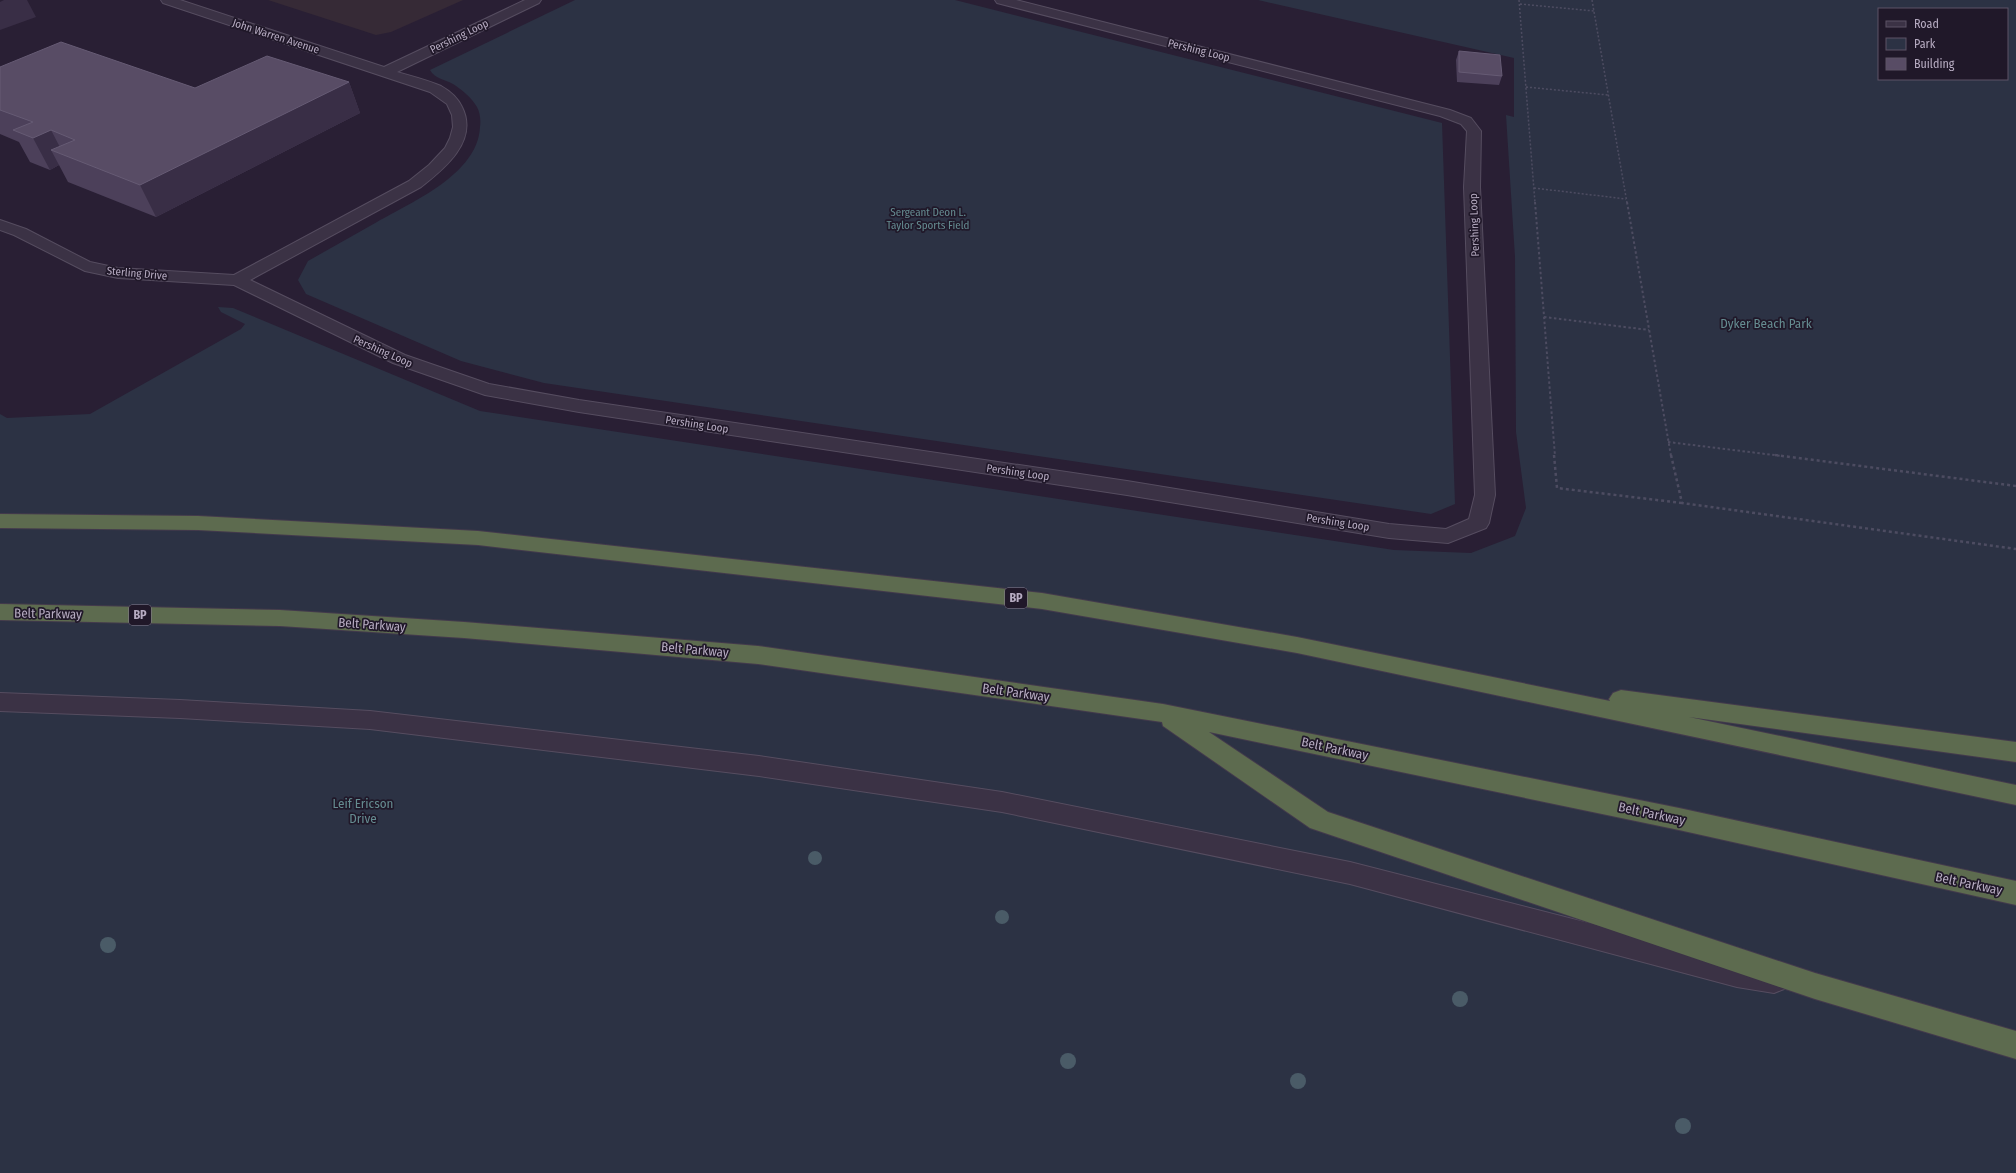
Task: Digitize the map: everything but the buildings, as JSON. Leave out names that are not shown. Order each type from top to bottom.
[{"type":"highway","name":"BP","points":[[0,521],[198,523],[478,538],[1042,601],[1297,645],[2016,795]]},
{"type":"highway","name":"Belt Parkway","points":[[0,612],[280,618],[464,630],[758,655],[1163,713],[1679,819],[2016,893]]},
{"type":"highway","points":[[1437,674],[2016,752]]},
{"type":"highway","points":[[1163,713],[1319,820],[1815,986],[2016,1045]]},
{"type":"street","name":"John Warren Avenue","points":[[167,0],[385,72]]},
{"type":"street","name":"Pershing Loop","points":[[385,72],[535,0]]},
{"type":"street","name":"Pershing Loop","points":[[237,280],[400,359],[485,389],[579,406],[1127,488],[1390,531],[1448,536],[1480,523],[1485,495],[1472,187],[1474,131],[1466,120],[1445,112],[1001,0]]},
{"type":"street","points":[[237,280],[415,184],[435,169],[451,151],[459,134],[460,117],[452,102],[435,90],[385,72]]},
{"type":"street","name":"Sterling Drive","points":[[0,225],[20,232],[86,266],[118,273],[237,280]]},
{"type":"street","points":[[0,702],[180,709],[370,720],[759,766],[1002,802],[1350,872],[1737,974],[1815,986]]},
{"type":"path","points":[[1519,0],[1556,488],[1682,503],[2016,549]]},
{"type":"path","points":[[1592,0],[1668,442],[1682,503]]},
{"type":"path","points":[[1520,4],[1594,11]]},
{"type":"path","points":[[1526,87],[1608,95]]},
{"type":"path","points":[[1534,188],[1626,199]]},
{"type":"path","points":[[1544,318],[1649,330]]},
{"type":"path","points":[[1668,442],[2016,486]]},
{"type":"shaded area","points":[[268,0],[463,0],[391,32],[376,35]]},
{"type":"green space","name":"Sergeant Deon L. Taylor Sports Field","points":[[575,0],[955,0],[1442,123],[1455,504],[1431,514],[544,383],[461,361],[306,294],[298,280],[308,261],[424,196],[441,185],[468,159],[476,144],[480,127],[480,114],[475,104],[459,88],[437,77],[430,70]]},
{"type":"green space","name":"Leif Ericson Drive","points":[[1258,0],[2016,0],[2016,1173],[0,1173],[0,414],[7,418],[90,414],[241,329],[245,324],[221,312],[218,307],[233,308],[480,411],[1394,550],[1471,553],[1515,536],[1526,508],[1516,432],[1515,257],[1506,115],[1514,117],[1514,58]]},
{"type":"park label","name":"Dyker Beach Park","points":[[1766,323]]}]
